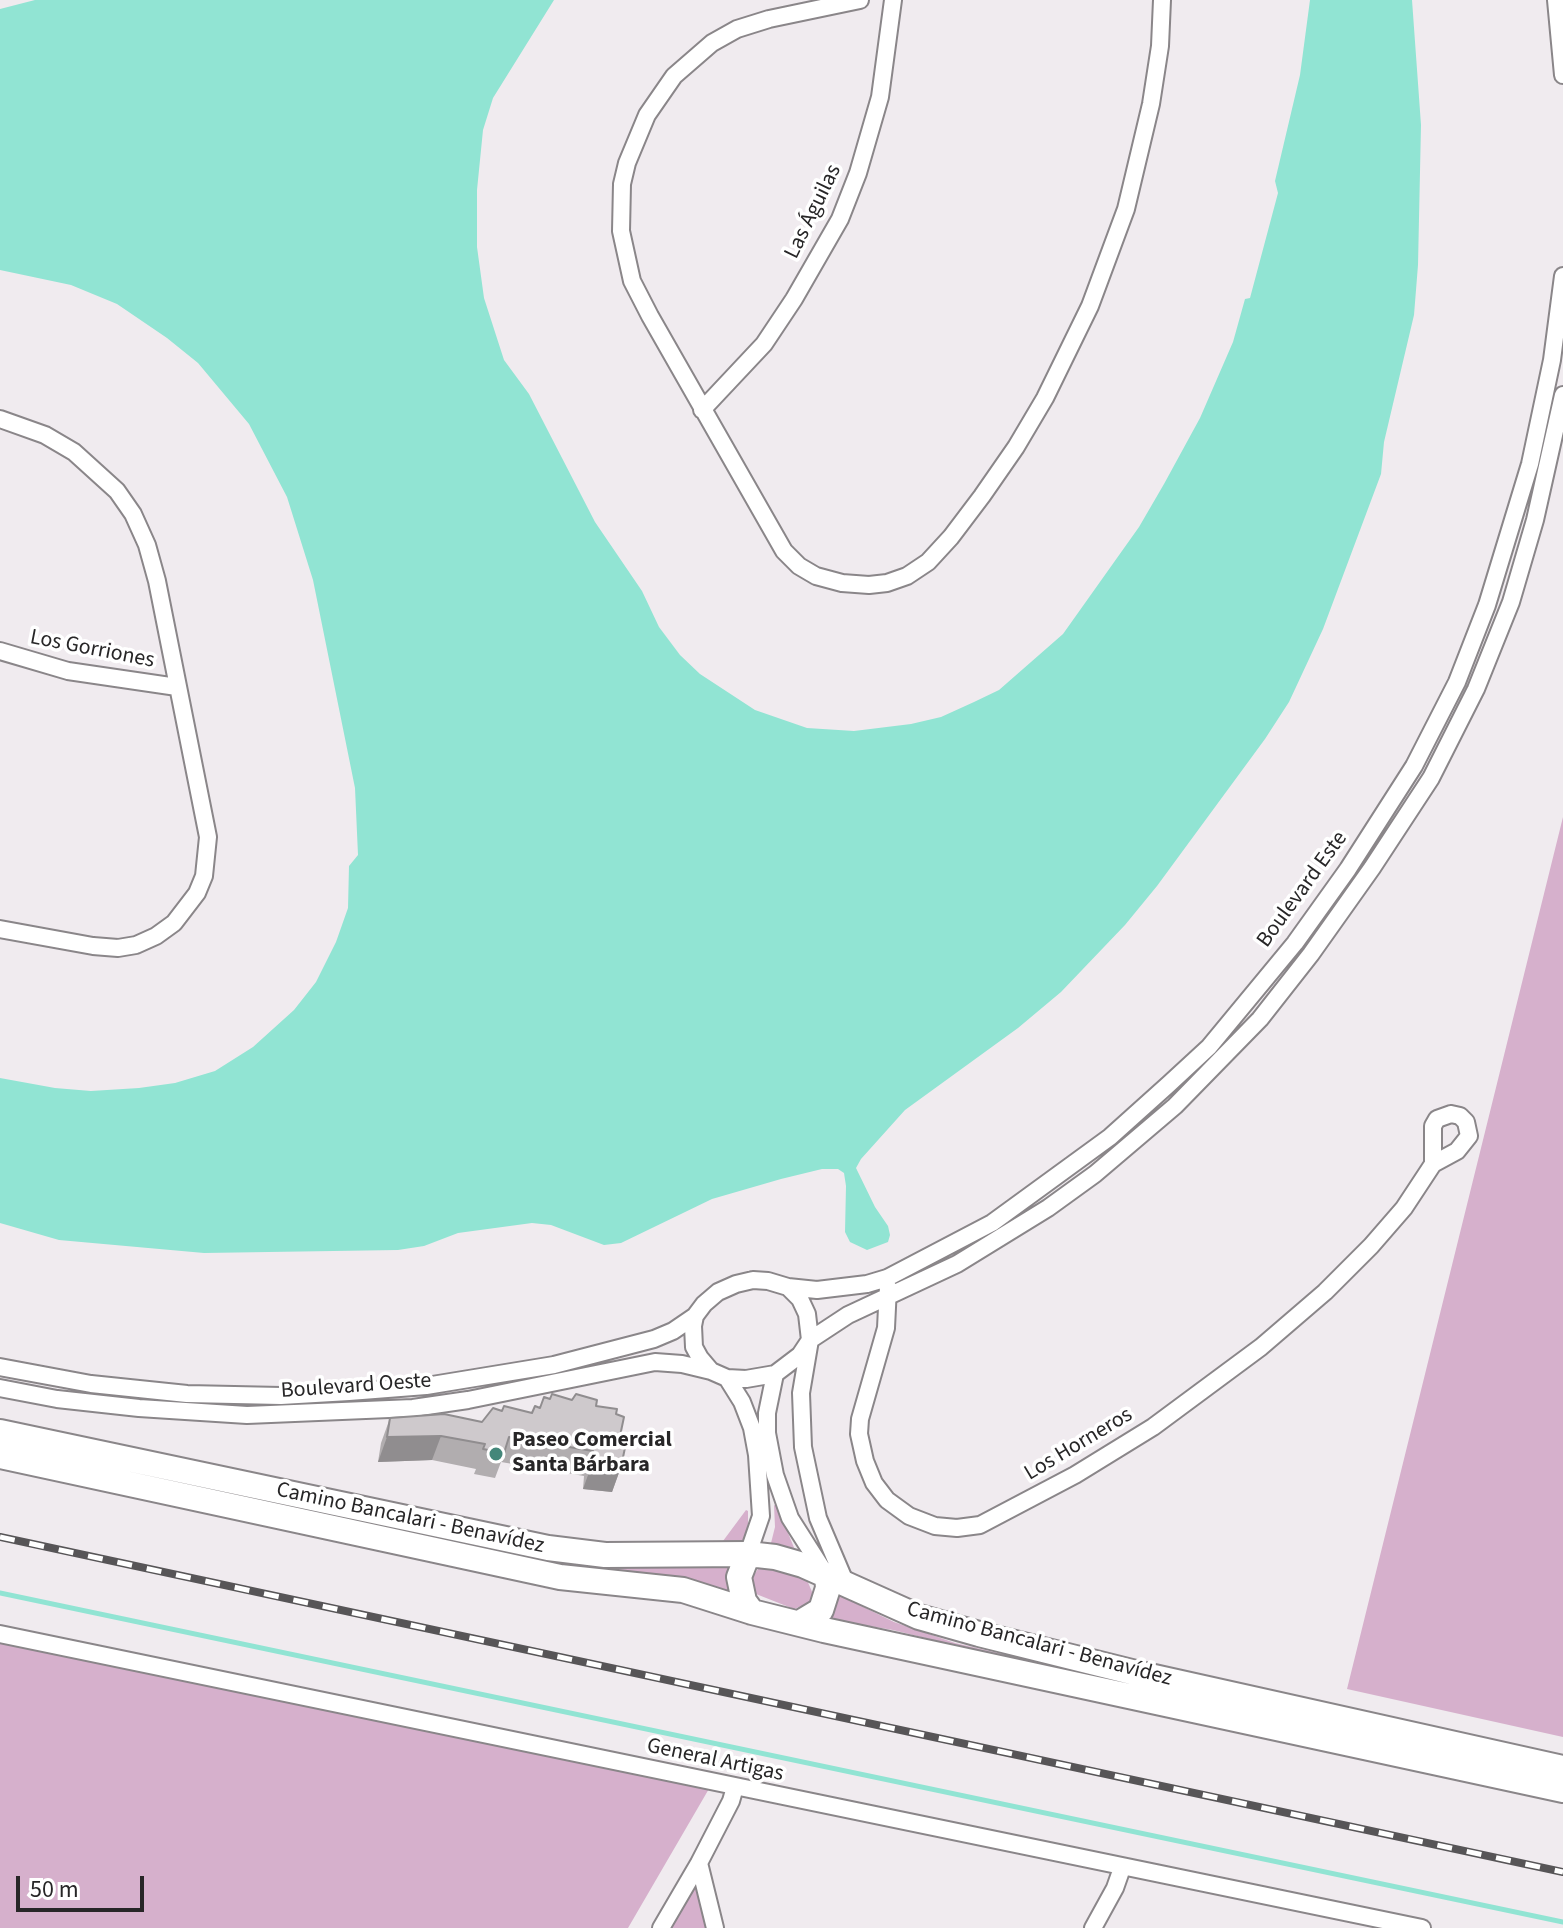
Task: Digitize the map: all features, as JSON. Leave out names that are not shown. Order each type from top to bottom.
[{"type":"main road","name":"Camino Bancalari - Benavídez","points":[[0,1432],[548,1548],[605,1555],[748,1554],[775,1557],[919,1617],[1027,1647],[1563,1768]]},
{"type":"main road","name":"Camino Bancalari - Benavídez","points":[[0,1456],[560,1577],[683,1590],[752,1612],[1563,1790]]},
{"type":"main road","points":[[748,1554],[739,1577],[744,1601],[752,1612]]},
{"type":"main road","points":[[801,1622],[821,1610],[828,1588],[836,1580]]},
{"type":"street","points":[[860,0],[737,29],[712,43],[674,76],[661,92],[636,137],[622,184],[621,231],[632,281],[784,551],[799,566],[816,576],[842,583],[869,585],[907,576],[928,562],[951,537],[1016,447],[1045,398],[1090,306],[1126,209],[1140,154],[1160,46],[1162,0]]},
{"type":"street","name":"Las Águilas","points":[[702,410],[764,344],[840,219],[858,173],[880,97],[893,0]]},
{"type":"street","points":[[1556,0],[1563,75]]},
{"type":"street","name":"Boulevard Este","points":[[788,1287],[841,1289],[887,1278],[992,1223],[1110,1137],[1209,1047],[1295,943],[1348,869],[1414,766],[1457,682],[1487,605],[1530,464],[1552,360],[1563,276]]},
{"type":"street","name":"Boulevard Este","points":[[810,1340],[834,1322],[957,1264],[1048,1208],[1123,1151],[1175,1106],[1260,1019],[1311,954],[1431,778],[1476,689],[1511,602],[1547,469],[1563,395]]},
{"type":"street","points":[[0,419],[45,435],[74,452],[117,491],[133,514],[147,545],[157,581],[208,837],[204,876],[188,908],[156,936],[136,945],[118,948],[93,946],[0,929]]},
{"type":"street","points":[[1530,464],[1547,469]]},
{"type":"street","name":"Los Gorriones","points":[[0,651],[68,671],[177,687]]},
{"type":"street","points":[[1440,716],[1458,725]]},
{"type":"street","points":[[1295,943],[1311,954]]},
{"type":"street","points":[[1110,1137],[1123,1151]]},
{"type":"street","name":"Los Horneros","points":[[887,1278],[886,1328],[860,1419],[859,1434],[865,1461],[874,1483],[887,1500],[909,1516],[935,1526],[957,1528],[980,1525],[1075,1475],[1153,1427],[1261,1347],[1325,1292],[1371,1246],[1404,1208],[1433,1164]]},
{"type":"street","points":[[748,1554],[761,1516],[752,1428],[742,1402],[719,1374],[700,1358],[692,1337],[695,1316],[718,1292],[753,1280],[788,1287],[800,1299],[807,1314],[810,1340],[801,1393],[803,1447],[818,1518],[836,1580]]},
{"type":"street","name":"Boulevard Oeste","points":[[0,1367],[125,1388],[187,1394],[281,1396],[379,1390],[426,1386],[554,1365],[654,1339],[695,1316]]},
{"type":"street","points":[[654,1339],[655,1362]]},
{"type":"street","points":[[719,1374],[746,1379],[775,1374],[800,1355],[810,1340]]},
{"type":"street","name":"Boulevard Oeste","points":[[0,1388],[57,1399],[180,1413],[247,1415],[379,1410],[468,1400],[655,1362],[682,1364],[719,1374]]},
{"type":"street","points":[[775,1374],[767,1413],[767,1433],[781,1497],[801,1538],[836,1580]]},
{"type":"street","points":[[121,1406],[125,1388]]},
{"type":"street","points":[[379,1390],[379,1410]]},
{"type":"street","name":"General Artigas","points":[[0,1634],[1422,1928]]},
{"type":"street","points":[[661,1928],[699,1863],[735,1787]]},
{"type":"street","points":[[699,1863],[715,1928]]},
{"type":"street","points":[[1093,1928],[1115,1888],[1122,1868]]},
{"type":"shaded area","points":[[35,0],[554,0],[493,98],[483,130],[477,190],[477,247],[484,298],[504,360],[529,394],[595,522],[642,591],[659,627],[680,655],[700,674],[755,710],[807,728],[854,731],[941,717],[974,702],[999,690],[1063,634],[1139,527],[1200,418],[1233,342],[1245,299],[1250,298],[1278,193],[1275,181],[1300,75],[1310,0],[1412,0],[1421,125],[1414,315],[1384,442],[1381,474],[1323,629],[1289,702],[1265,739],[1125,925],[1061,992],[1018,1028],[905,1110],[861,1159],[856,1168],[888,1226],[888,1242],[867,1250],[850,1242],[845,1232],[844,1173],[838,1169],[822,1169],[712,1199],[621,1243],[604,1245],[551,1225],[532,1223],[458,1233],[424,1246],[398,1250],[204,1253],[59,1240],[0,1223],[0,1078],[91,1091],[175,1083],[215,1071],[253,1047],[294,1010],[316,982],[336,942],[348,908],[349,866],[358,855],[355,788],[313,580],[287,497],[249,424],[198,363],[117,304],[71,285],[0,270],[0,9]]},
{"type":"shaded area","points":[[1563,817],[1563,1737],[1347,1689]]},
{"type":"shaded area","points":[[0,1443],[364,1521],[732,1563],[730,1589],[729,1592],[601,1574],[0,1449]]},
{"type":"shaded area","points":[[774,1505],[795,1550],[771,1543],[775,1527]]},
{"type":"shaded area","points":[[746,1510],[748,1524],[742,1541],[723,1541]]},
{"type":"shaded area","points":[[769,1567],[807,1580],[813,1594],[809,1603],[794,1609],[756,1594],[752,1578],[758,1569]]},
{"type":"shaded area","points":[[841,1596],[894,1622],[955,1643],[1159,1690],[1158,1696],[893,1630],[834,1620],[829,1616],[837,1598]]},
{"type":"shaded area","points":[[0,1639],[717,1775],[628,1928],[0,1928]]},
{"type":"shaded area","points":[[699,1863],[715,1928],[661,1928]]},
{"type":"building","points":[[552,1394],[572,1400],[576,1394],[597,1400],[596,1406],[617,1409],[616,1414],[624,1417],[620,1436],[627,1438],[621,1467],[592,1464],[593,1451],[509,1437],[504,1453],[483,1449],[485,1444],[441,1436],[387,1437],[390,1418],[444,1414],[482,1422],[493,1408],[502,1411],[504,1406],[532,1413],[535,1406],[540,1408],[544,1397],[550,1399]]},
{"type":"waterway","points":[[0,1593],[1563,1922]]},
{"type":"railway","points":[[0,1537],[1563,1872]]},
{"type":"place","name":"Paseo Comercial Santa Bárbara","points":[[496,1454]]}]
